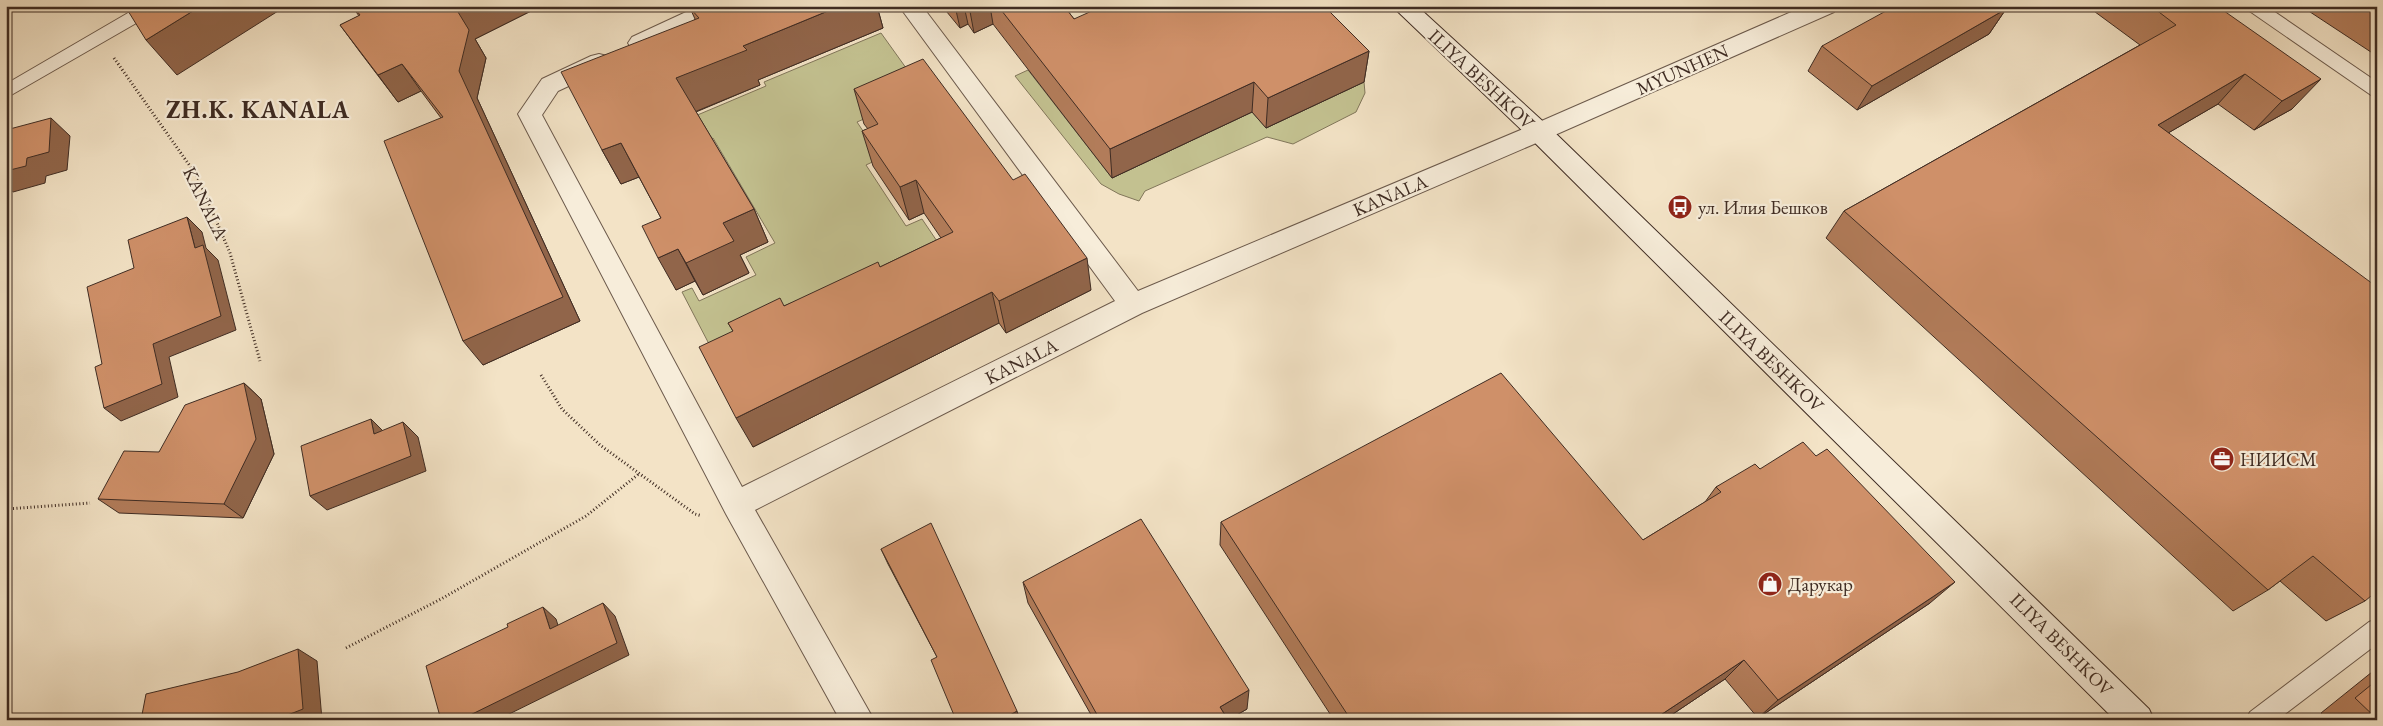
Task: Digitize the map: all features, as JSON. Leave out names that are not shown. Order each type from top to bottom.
[{"type":"street","points":[[720,6],[550,85],[530,114],[743,516],[858,720]]},
{"type":"street","points":[[910,6],[1133,304]]},
{"type":"street","name":"ILIYA BESHKOV","points":[[1403,6],[1539,132],[2138,720]]},
{"type":"street","name":"MYUNHEN","points":[[1539,132],[1826,6]]},
{"type":"street","name":"KANALA","points":[[743,516],[1133,304],[1539,132]]},
{"type":"lane","points":[[6,92],[153,6]]},
{"type":"lane","points":[[2254,6],[2377,91]]},
{"type":"lane","points":[[2258,720],[2377,630]]},
{"type":"path","name":"KANALA","points":[[100,38],[197,176],[230,253],[260,361]]},
{"type":"path","points":[[541,375],[562,409],[600,445],[695,514],[743,516]]},
{"type":"path","points":[[346,648],[441,599],[586,516],[640,473]]},
{"type":"path","points":[[6,509],[90,503]]},
{"type":"shaded area","points":[[881,33],[924,93],[857,122],[881,158],[866,165],[906,226],[922,219],[945,253],[722,369],[682,292],[692,288],[699,301],[756,275],[746,257],[775,243],[713,138],[702,143],[688,119],[766,86],[764,82]]},
{"type":"shaded area","points":[[1028,70],[1112,178],[1252,112],[1266,128],[1364,82],[1365,93],[1356,112],[1293,144],[1267,137],[1145,191],[1139,201],[1119,194],[1101,184],[1015,76]]},
{"type":"building","points":[[125,6],[201,6],[146,40]]},
{"type":"building","points":[[353,6],[469,6],[458,12],[469,30],[459,71],[563,297],[463,341],[384,141],[443,117],[402,64],[378,75],[340,25],[360,15]]},
{"type":"building","points":[[696,6],[840,6],[743,46],[747,50],[676,78],[754,209],[723,223],[734,241],[686,263],[678,249],[658,258],[642,226],[661,218],[621,143],[602,150],[561,72],[699,18],[690,8]]},
{"type":"building","points":[[998,6],[1064,6],[1074,19],[1103,6],[1324,6],[1369,51],[1268,98],[1254,82],[1110,149]]},
{"type":"building","points":[[1895,6],[2002,6],[2006,9],[1872,86],[1822,46]]},
{"type":"building","name":"НИИСМ","points":[[2151,6],[2217,6],[2321,79],[2282,101],[2245,74],[2158,125],[2377,287],[2377,591],[2365,601],[2313,556],[2268,590],[1844,211],[2176,25]]},
{"type":"building","points":[[2362,6],[2377,6],[2377,16]]},
{"type":"building","points":[[923,59],[1013,180],[1025,174],[1087,258],[999,301],[992,292],[736,418],[699,347],[733,331],[728,323],[780,298],[784,306],[878,262],[880,267],[953,232],[916,180],[900,187],[862,131],[878,124],[854,89]]},
{"type":"building","points":[[51,118],[49,152],[27,158],[26,166],[6,171],[6,130]]},
{"type":"building","points":[[187,217],[195,248],[203,245],[221,316],[153,344],[162,384],[104,408],[95,367],[102,364],[87,287],[134,268],[128,240]]},
{"type":"building","points":[[1501,373],[1643,540],[1721,492],[1716,487],[1755,464],[1760,469],[1803,442],[1816,456],[1827,449],[1955,582],[1778,700],[1744,660],[1653,720],[1351,720],[1221,522]]},
{"type":"building","points":[[244,383],[256,439],[224,504],[98,499],[124,451],[159,452],[185,405]]},
{"type":"building","points":[[371,419],[374,434],[403,422],[411,456],[310,496],[301,446]]},
{"type":"building","points":[[1141,519],[1249,690],[1220,707],[1228,720],[1100,720],[1023,582]]},
{"type":"building","points":[[931,523],[1017,711],[1010,715],[1012,720],[956,720],[931,660],[937,657],[881,549]]},
{"type":"building","points":[[603,603],[617,643],[460,720],[441,720],[426,666],[508,627],[507,624],[543,607],[550,629]]},
{"type":"building","points":[[298,649],[303,709],[275,720],[141,720],[146,694],[238,672]]},
{"type":"building","points":[[2377,680],[2377,719],[2355,698]]},
{"type":"place","name":"ул. Илия Бешков","points":[[1680,207]]},
{"type":"place","name":"НИИСМ","points":[[2222,459]]},
{"type":"place","name":"Дарукар","points":[[1770,584]]},
{"type":"district","name":"ZH.K. KANALA","points":[[258,110]]}]
